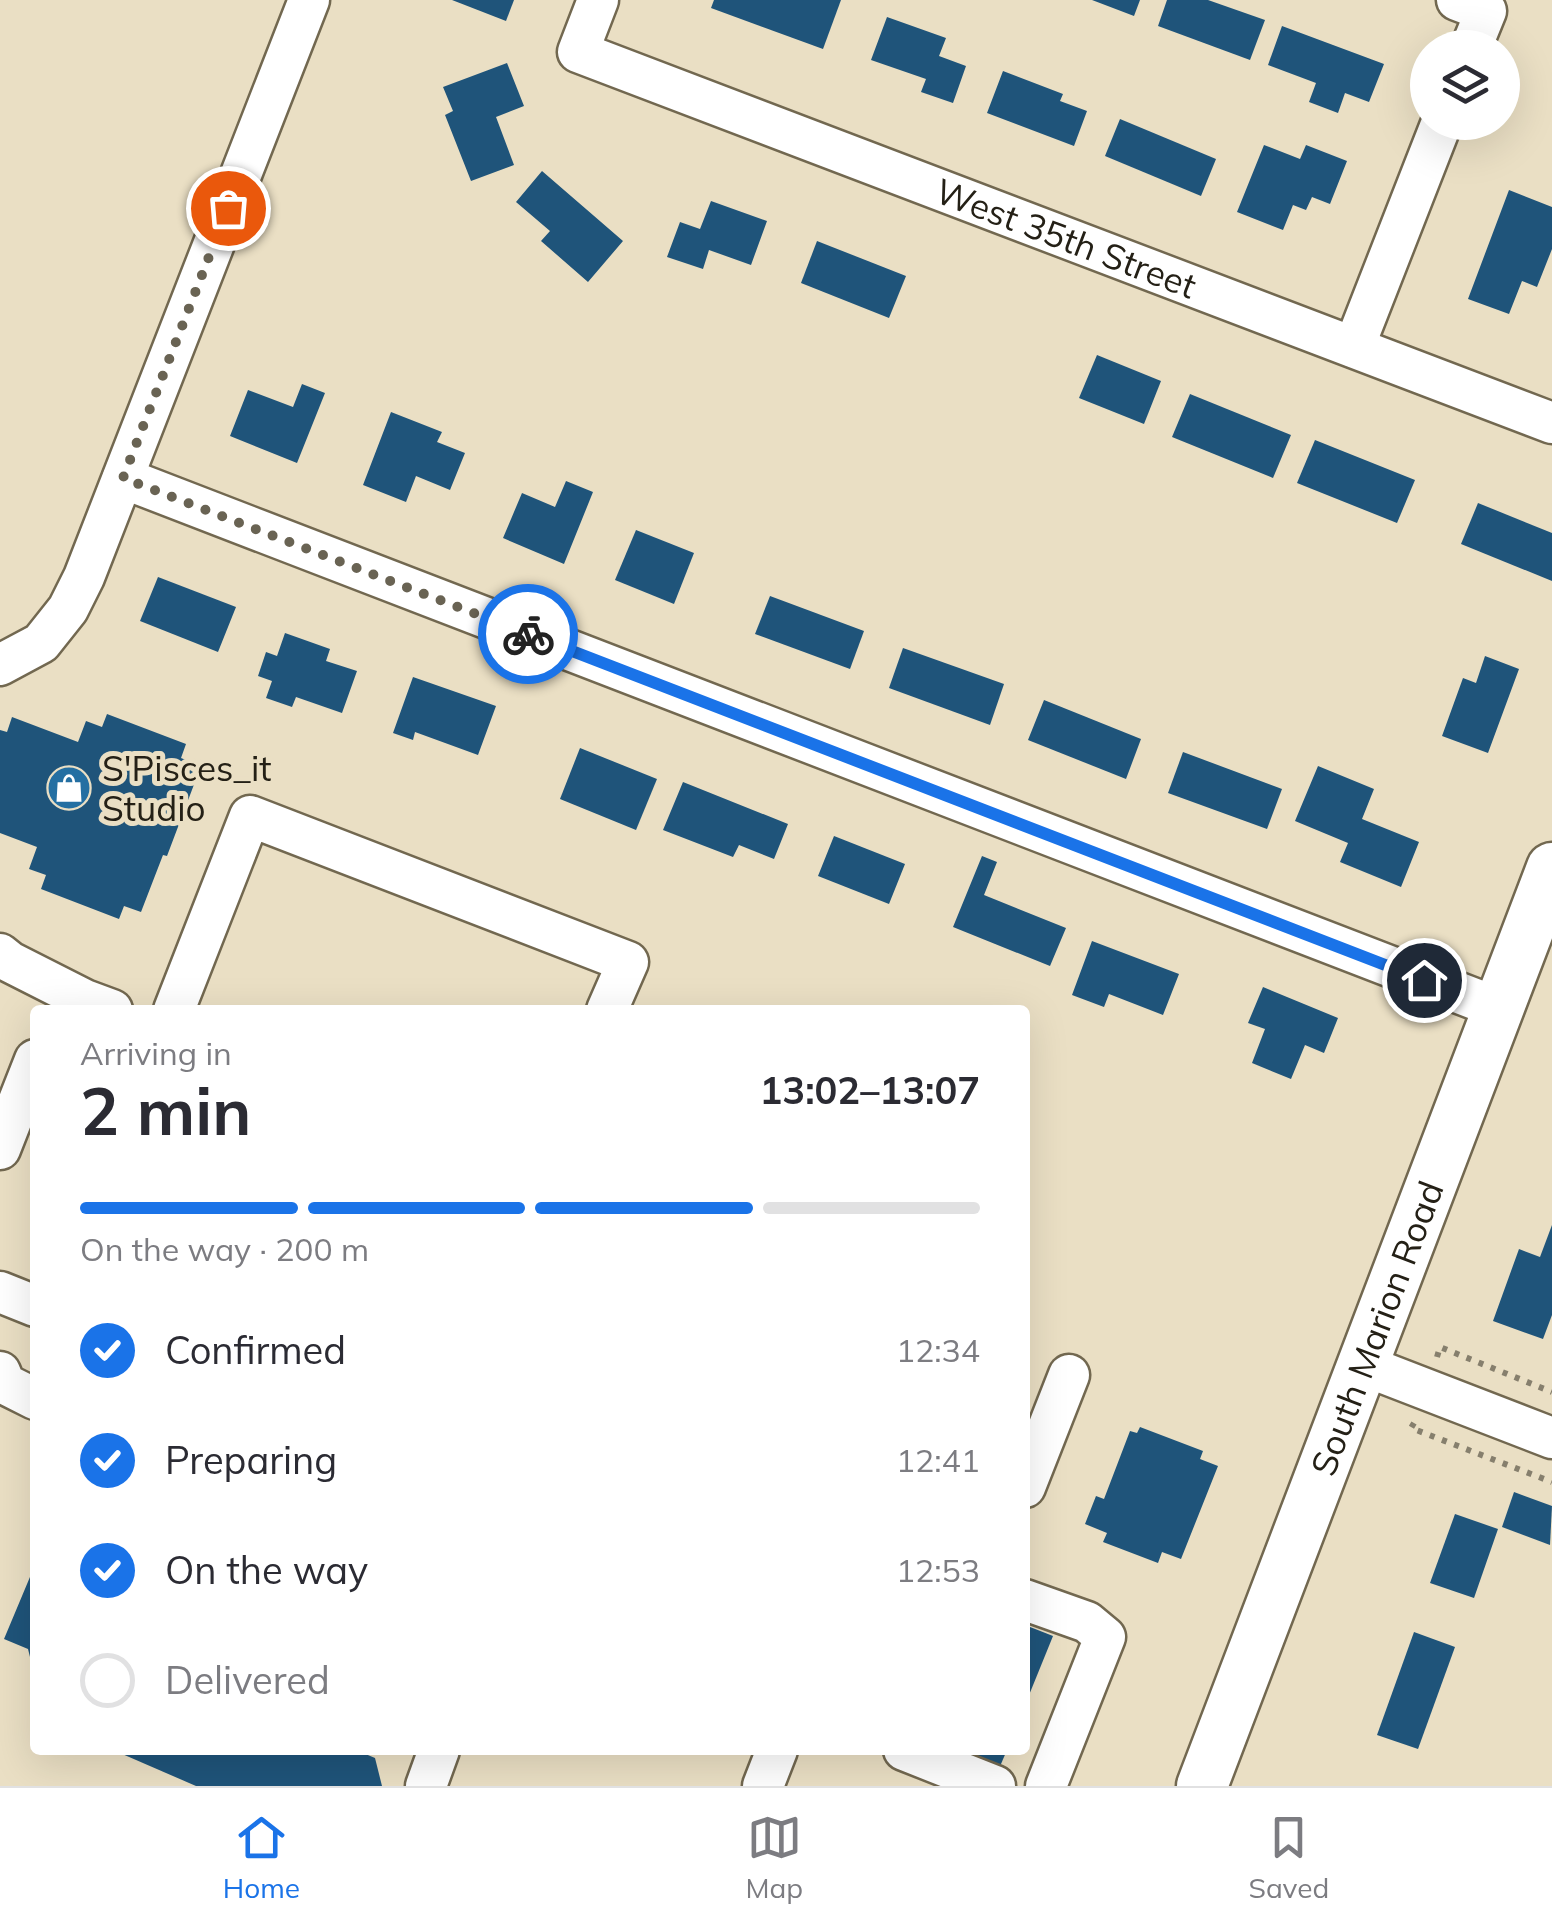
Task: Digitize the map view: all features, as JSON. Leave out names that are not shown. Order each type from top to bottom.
[{"type":"main road","name":"South Marion Road","points":[[1202,1786],[1552,868]]},
{"type":"street","points":[[0,666],[41,643],[68,609],[84,577],[308,0]]},
{"type":"street","name":"West 35th Street","points":[[598,0],[578,52],[1552,423]]},
{"type":"street","points":[[1457,0],[1486,11],[1478,30]]},
{"type":"street","points":[[1354,347],[1435,140]]},
{"type":"street","points":[[123,478],[1498,1008]]},
{"type":"street","points":[[176,1005],[250,816],[628,962],[609,1005]]},
{"type":"street","points":[[0,954],[59,999],[88,1005]]},
{"type":"street","points":[[0,1149],[30,1073]]},
{"type":"street","points":[[0,1292],[30,1304]]},
{"type":"street","points":[[1364,1365],[1552,1438]]},
{"type":"street","points":[[0,1372],[5,1384],[30,1396]]},
{"type":"street","points":[[1030,1474],[1069,1375]]},
{"type":"street","points":[[1030,1602],[1087,1622],[1105,1636],[1046,1786]]},
{"type":"street","points":[[426,1786],[437,1755]]},
{"type":"street","points":[[917,1755],[996,1786]]},
{"type":"path","points":[[1437,1356],[1440,1348],[1552,1392]]},
{"type":"path","points":[[1414,1422],[1411,1428],[1552,1482]]},
{"type":"building","points":[[452,0],[514,0],[506,21]]},
{"type":"building","points":[[714,0],[841,0],[823,49],[711,8]]},
{"type":"building","points":[[1092,0],[1140,0],[1134,16]]},
{"type":"building","points":[[1167,0],[1208,0],[1265,20],[1250,60],[1158,26]]},
{"type":"building","points":[[887,17],[946,38],[939,56],[966,66],[953,103],[921,92],[926,79],[871,60]]},
{"type":"building","points":[[1282,26],[1384,64],[1369,102],[1345,93],[1338,113],[1309,102],[1316,83],[1268,65]]},
{"type":"building","points":[[507,63],[524,106],[496,117],[514,165],[471,181],[445,115],[453,111],[443,87]]},
{"type":"building","points":[[1003,71],[1063,94],[1060,101],[1087,111],[1074,146],[987,113]]},
{"type":"building","points":[[1120,119],[1216,159],[1201,196],[1105,156]]},
{"type":"building","points":[[1264,145],[1300,159],[1306,145],[1347,161],[1330,204],[1312,197],[1306,210],[1293,205],[1283,230],[1237,212]]},
{"type":"building","points":[[542,171],[623,241],[588,282],[541,241],[550,231],[516,202]]},
{"type":"building","points":[[1509,190],[1552,207],[1552,249],[1537,287],[1522,281],[1509,314],[1468,299]]},
{"type":"building","points":[[711,201],[767,221],[751,265],[709,250],[703,269],[667,257],[680,222],[700,229]]},
{"type":"building","points":[[817,241],[906,276],[889,318],[801,283]]},
{"type":"building","points":[[1097,355],[1161,381],[1144,424],[1079,398]]},
{"type":"building","points":[[302,384],[325,393],[297,463],[230,436],[248,390],[293,407]]},
{"type":"building","points":[[1190,394],[1291,435],[1273,478],[1172,437]]},
{"type":"building","points":[[391,412],[442,432],[437,442],[465,453],[450,490],[416,476],[406,502],[363,485]]},
{"type":"building","points":[[1315,440],[1415,480],[1397,523],[1297,483]]},
{"type":"building","points":[[566,481],[593,492],[564,564],[503,538],[522,493],[555,507]]},
{"type":"building","points":[[1478,503],[1552,533],[1552,581],[1461,544]]},
{"type":"building","points":[[636,530],[694,553],[674,604],[615,580]]},
{"type":"building","points":[[158,577],[236,607],[218,652],[140,621]]},
{"type":"building","points":[[770,596],[864,631],[850,669],[755,634]]},
{"type":"building","points":[[285,633],[330,649],[326,661],[357,671],[342,713],[296,697],[292,707],[266,698],[272,681],[258,676],[266,652],[277,656]]},
{"type":"building","points":[[903,648],[1004,684],[990,725],[889,688]]},
{"type":"building","points":[[1485,656],[1519,669],[1488,753],[1442,736],[1463,678],[1476,683]]},
{"type":"building","points":[[413,677],[496,706],[478,755],[415,732],[413,740],[393,733]]},
{"type":"building","points":[[1044,700],[1141,739],[1126,779],[1028,740]]},
{"type":"building","points":[[107,714],[186,744],[181,758],[201,766],[141,912],[124,906],[119,919],[41,889],[46,875],[29,869],[37,847],[0,833],[0,730],[7,732],[12,717],[78,742],[86,721],[102,727]]},
{"type":"building","points":[[580,748],[657,779],[636,830],[560,799]]},
{"type":"building","points":[[1183,752],[1282,789],[1267,829],[1168,793]]},
{"type":"building","points":[[1318,766],[1374,789],[1362,819],[1419,842],[1401,887],[1340,862],[1348,843],[1295,821]]},
{"type":"building","points":[[683,782],[788,824],[774,859],[739,845],[733,857],[663,830]]},
{"type":"building","points":[[834,836],[905,864],[889,904],[818,876]]},
{"type":"building","points":[[982,856],[997,862],[984,895],[1066,928],[1050,966],[953,927]]},
{"type":"building","points":[[1092,941],[1179,974],[1163,1015],[1109,994],[1104,1007],[1072,995]]},
{"type":"building","points":[[1263,987],[1338,1018],[1324,1053],[1305,1045],[1291,1079],[1252,1063],[1265,1029],[1248,1023]]},
{"type":"building","points":[[1552,1225],[1552,1315],[1543,1339],[1493,1321],[1519,1249],[1540,1257]]},
{"type":"building","points":[[1140,1427],[1203,1451],[1200,1459],[1218,1466],[1181,1559],[1162,1552],[1158,1563],[1103,1542],[1107,1533],[1085,1524],[1096,1496],[1104,1499],[1130,1431],[1137,1433]]},
{"type":"building","points":[[1514,1492],[1552,1506],[1550,1545],[1502,1527]]},
{"type":"building","points":[[1455,1514],[1498,1529],[1474,1598],[1430,1583]]},
{"type":"building","points":[[30,1577],[30,1657],[28,1649],[4,1639]]},
{"type":"building","points":[[1030,1627],[1053,1636],[1030,1693]]},
{"type":"building","points":[[1414,1632],[1455,1647],[1418,1749],[1377,1735]]},
{"type":"building","points":[[125,1755],[368,1755],[375,1758],[382,1786],[196,1786]]},
{"type":"building","points":[[958,1755],[1005,1755],[998,1771]]},
{"type":"way so far","points":[[228,208],[123,478],[528,634]]},
{"type":"place","name":"S'Pisces_it Studio","points":[[69,788]]},
{"type":"route","points":[[528,634],[1424,980]]}]
